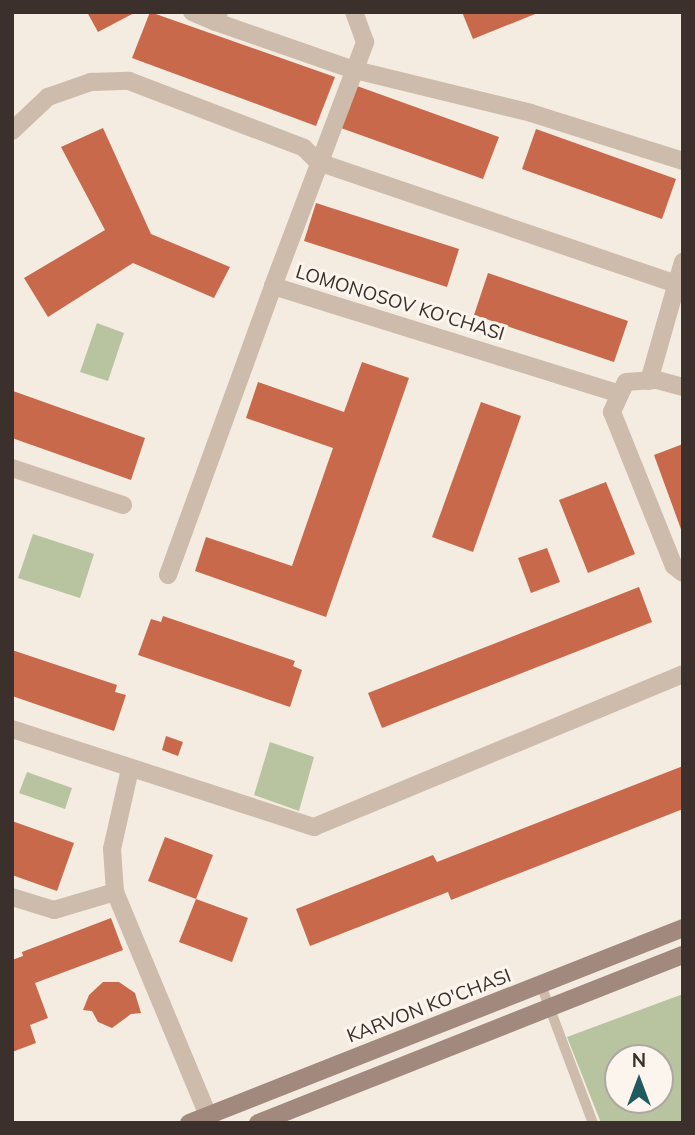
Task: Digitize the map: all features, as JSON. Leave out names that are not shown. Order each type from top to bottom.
[{"type":"main road","name":"KARVON KO'CHASI","points":[[189,1123],[209,1119],[683,928]]},
{"type":"main road","points":[[258,1123],[683,955]]},
{"type":"street","points":[[192,12],[218,17],[351,69],[531,113],[683,161]]},
{"type":"street","points":[[272,286],[351,69],[365,43],[354,12]]},
{"type":"street","points":[[12,131],[48,97],[91,82],[130,81],[304,148],[318,162],[680,284]]},
{"type":"street","points":[[649,381],[680,284],[683,262]]},
{"type":"street","name":"LOMONOSOV KO'CHASI","points":[[168,575],[272,286],[620,394]]},
{"type":"street","points":[[683,387],[649,381],[626,382],[612,412],[674,566],[683,573]]},
{"type":"street","points":[[12,468],[123,505]]},
{"type":"street","points":[[12,729],[314,827],[683,674]]},
{"type":"street","points":[[130,769],[111,849],[115,892],[209,1119]]},
{"type":"street","points":[[12,897],[54,910],[115,892]]},
{"type":"lane","points":[[541,985],[593,1123]]},
{"type":"green space","points":[[97,323],[124,333],[108,381],[80,372]]},
{"type":"green space","points":[[33,534],[94,554],[80,598],[18,578]]},
{"type":"green space","points":[[270,742],[314,757],[299,811],[254,795]]},
{"type":"green space","points":[[27,772],[72,788],[65,809],[19,793]]},
{"type":"green space","points":[[683,994],[683,1123],[601,1123],[567,1037]]},
{"type":"building","points":[[87,12],[136,12],[98,32]]},
{"type":"building","points":[[150,12],[335,77],[316,126],[132,58]]},
{"type":"building","points":[[462,12],[540,12],[473,39]]},
{"type":"building","points":[[357,86],[499,137],[483,179],[341,128]]},
{"type":"building","points":[[103,128],[151,234],[230,267],[214,298],[133,263],[48,317],[24,278],[105,230],[61,147]]},
{"type":"building","points":[[536,129],[676,179],[662,219],[522,169]]},
{"type":"building","points":[[316,203],[459,249],[447,287],[304,241]]},
{"type":"building","points":[[488,273],[628,321],[614,362],[474,315]]},
{"type":"building","points":[[362,362],[409,378],[326,617],[195,571],[206,537],[292,566],[333,448],[246,418],[258,382],[344,412]]},
{"type":"building","points":[[13,391],[145,438],[131,480],[12,438]]},
{"type":"building","points":[[481,402],[521,416],[473,552],[432,537]]},
{"type":"building","points":[[683,444],[683,532],[682,532],[654,455]]},
{"type":"building","points":[[606,482],[635,554],[588,573],[559,500]]},
{"type":"building","points":[[547,548],[560,582],[531,593],[518,558]]},
{"type":"building","points":[[639,587],[652,622],[382,728],[368,693]]},
{"type":"building","points":[[163,616],[295,661],[293,666],[302,670],[290,707],[138,655],[151,619],[161,622]]},
{"type":"building","points":[[12,650],[117,685],[115,692],[126,695],[114,731],[12,696]]},
{"type":"building","points":[[166,736],[183,742],[178,756],[162,750]]},
{"type":"building","points":[[683,766],[683,809],[451,900],[448,892],[310,946],[296,909],[433,855],[437,862]]},
{"type":"building","points":[[12,821],[74,843],[57,891],[12,875]]},
{"type":"building","points":[[165,837],[213,855],[196,899],[148,881]]},
{"type":"building","points":[[196,899],[248,918],[232,962],[179,942]]},
{"type":"building","points":[[111,918],[123,950],[35,983],[48,1018],[30,1025],[36,1043],[12,1052],[12,960],[23,956],[22,952]]},
{"type":"building","points":[[103,982],[119,982],[135,993],[141,1013],[131,1014],[112,1028],[98,1022],[92,1011],[83,1010],[89,995]]}]
